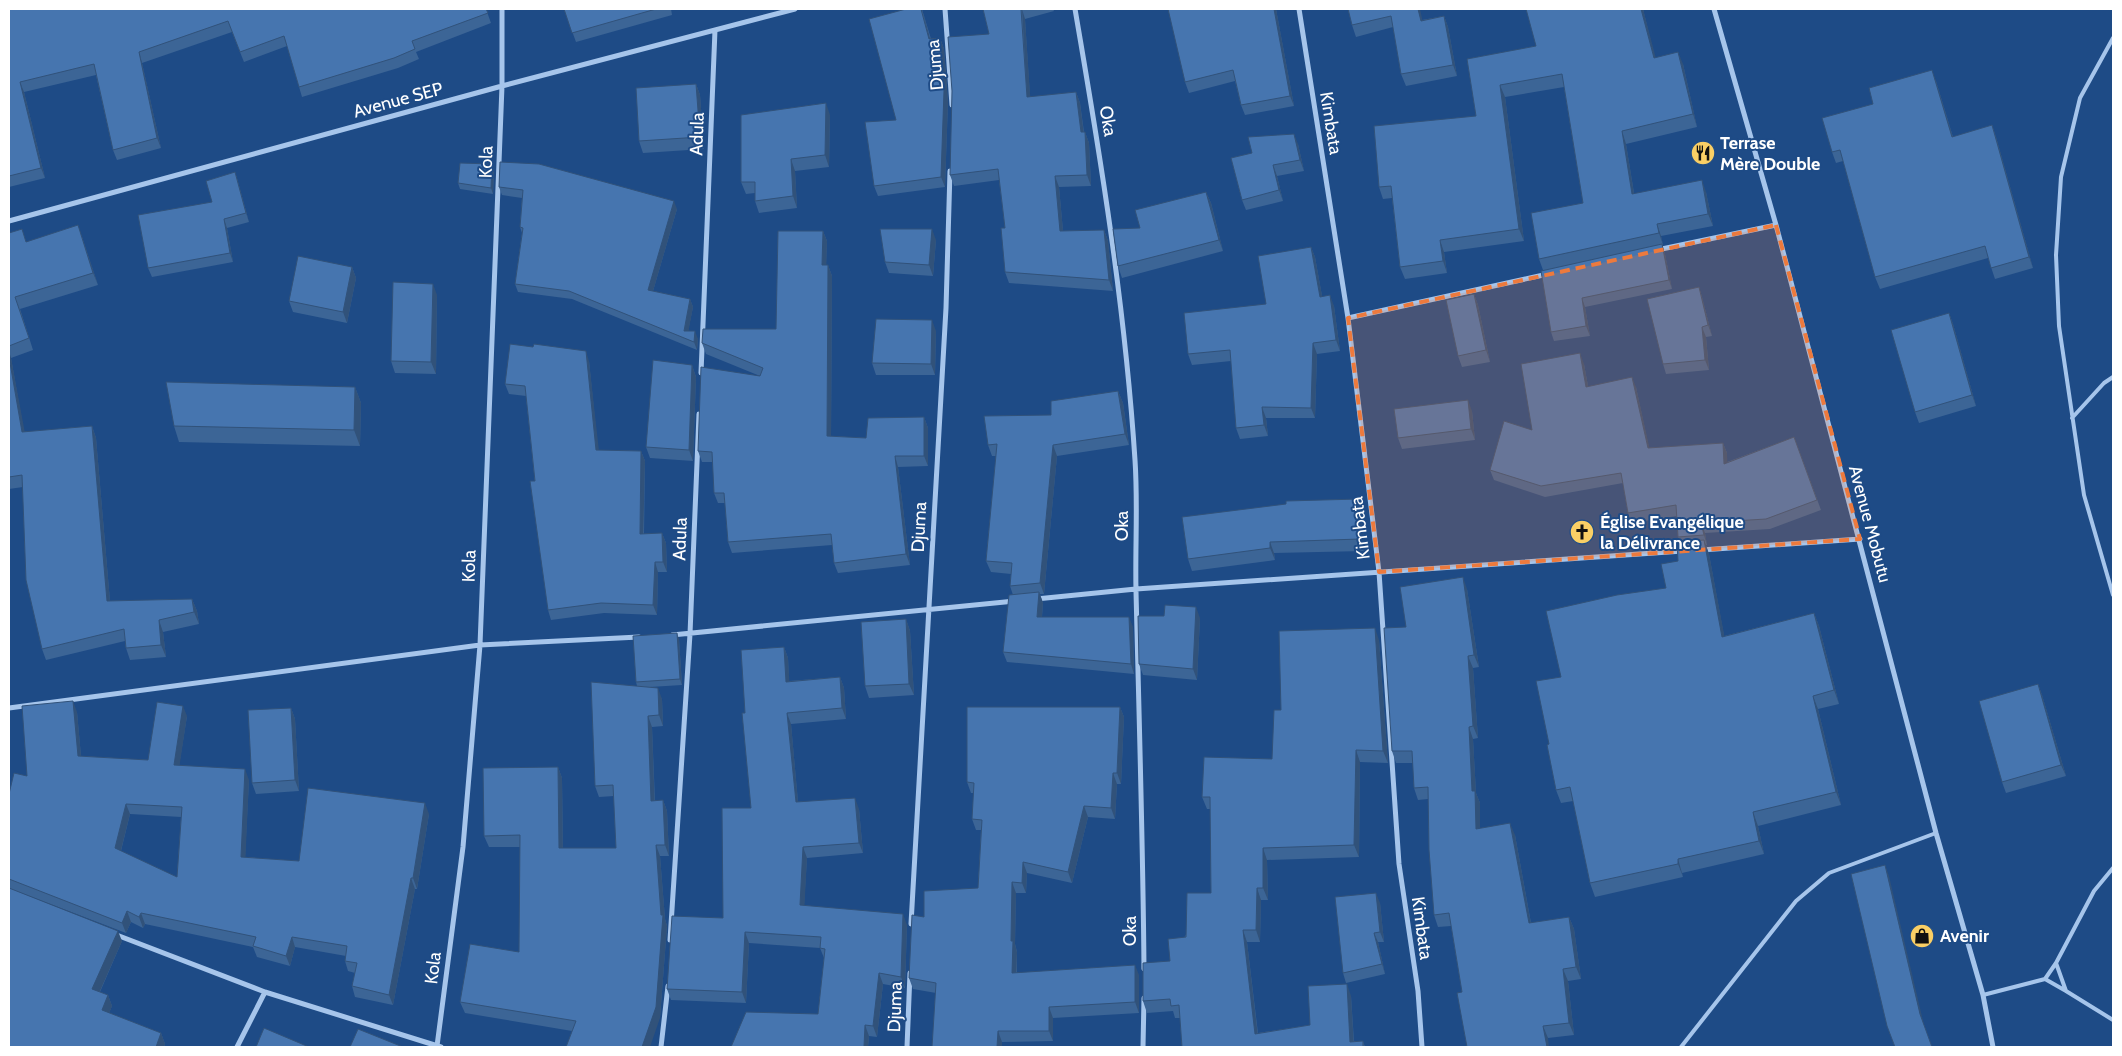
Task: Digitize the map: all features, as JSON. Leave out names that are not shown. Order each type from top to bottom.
[{"type":"street","name":"Kola","points":[[439,1046],[463,847],[480,645],[502,86],[502,9]]},
{"type":"street","name":"Avenue SEP","points":[[9,221],[502,86],[795,9]]},
{"type":"street","name":"Djuma","points":[[945,9],[952,112]]},
{"type":"street","name":"Oka","points":[[1075,9],[1106,189],[1120,297],[1135,462],[1136,589],[1143,803],[1144,973]]},
{"type":"street","name":"Kimbata","points":[[1299,9],[1348,318],[1379,572],[1399,864],[1418,991],[1422,1047]]},
{"type":"street","name":"Avenue Mobutu","points":[[1714,9],[1776,225],[1936,832],[1983,995],[1993,1047]]},
{"type":"street","name":"Adula","points":[[701,377],[715,30]]},
{"type":"street","name":"Djuma","points":[[911,934],[946,308],[950,168]]},
{"type":"street","points":[[1649,252],[1776,225]]},
{"type":"street","points":[[1348,318],[1552,273]]},
{"type":"street","name":"Adula","points":[[670,947],[690,634],[700,406]]},
{"type":"street","points":[[1696,550],[1860,539]]},
{"type":"street","points":[[1027,600],[1136,589],[1686,551]]},
{"type":"street","points":[[661,636],[1018,601]]},
{"type":"street","points":[[9,708],[480,645],[642,637]]},
{"type":"street","points":[[110,932],[265,992],[439,1046]]},
{"type":"street","name":"Djuma","points":[[907,1047],[910,963]]},
{"type":"street","points":[[661,1047],[668,975]]},
{"type":"street","points":[[237,1047],[265,992]]},
{"type":"street","points":[[1143,1047],[1144,993]]},
{"type":"lane","points":[[2113,38],[2080,98],[2061,177],[2056,255],[2059,326],[2084,494],[2113,595]]},
{"type":"lane","points":[[2072,418],[2104,383],[2113,376]]},
{"type":"lane","points":[[1681,1047],[1796,901],[1829,873],[1936,832]]},
{"type":"lane","points":[[1983,995],[2045,979],[2056,963],[2094,891],[2113,868]]},
{"type":"lane","points":[[2056,963],[2066,991]]},
{"type":"lane","points":[[2045,979],[2113,1020]]},
{"type":"highlighted area","points":[[1776,225],[1860,539],[1379,572],[1348,318]]},
{"type":"building","points":[[9,9],[486,9],[488,13],[412,41],[415,49],[394,58],[299,87],[284,36],[240,52],[228,21],[139,52],[157,138],[113,150],[94,64],[20,82],[41,168],[9,176]]},
{"type":"building","points":[[564,9],[656,9],[572,33]]},
{"type":"building","points":[[906,9],[921,9],[929,39],[940,38],[944,91],[941,177],[874,186],[865,122],[896,120],[869,19]]},
{"type":"building","points":[[983,9],[1021,9],[1027,97],[1076,92],[1081,132],[1085,132],[1087,175],[1055,176],[1060,231],[1104,230],[1109,280],[1005,272],[1001,228],[1005,228],[998,169],[950,175],[952,91],[948,37],[989,34]]},
{"type":"building","points":[[1168,9],[1274,9],[1290,96],[1241,105],[1233,70],[1185,82]]},
{"type":"building","points":[[1348,9],[1418,9],[1421,21],[1444,16],[1453,65],[1401,74],[1391,16],[1352,25]]},
{"type":"building","points":[[1526,9],[1641,9],[1654,58],[1678,52],[1693,114],[1622,131],[1632,194],[1702,180],[1708,214],[1657,224],[1659,233],[1539,259],[1531,213],[1583,203],[1562,74],[1500,85],[1519,229],[1440,240],[1443,261],[1400,267],[1391,186],[1379,187],[1374,126],[1476,116],[1467,59],[1536,46]]},
{"type":"building","points":[[1932,70],[1952,137],[1992,125],[2029,257],[1991,268],[1985,246],[1875,277],[1840,150],[1832,152],[1822,118],[1873,104],[1869,88]]},
{"type":"building","points":[[696,84],[700,137],[639,141],[636,88]]},
{"type":"building","points":[[826,103],[825,155],[791,159],[793,196],[755,201],[755,182],[741,182],[741,115]]},
{"type":"building","points":[[1294,134],[1300,160],[1273,165],[1279,190],[1242,200],[1231,158],[1252,153],[1248,137]]},
{"type":"building","points":[[500,162],[539,164],[674,201],[648,290],[690,299],[684,331],[695,331],[694,342],[569,291],[515,284],[523,228],[520,227],[523,190],[499,187]]},
{"type":"building","points":[[460,163],[492,164],[491,188],[458,183]]},
{"type":"building","points":[[235,172],[246,213],[224,219],[230,253],[148,268],[138,215],[212,202],[206,181]]},
{"type":"building","points":[[1206,192],[1219,240],[1118,266],[1113,229],[1140,228],[1135,210]]},
{"type":"building","points":[[78,225],[93,273],[15,297],[29,338],[9,346],[9,233],[22,229],[26,242]]},
{"type":"building","points":[[880,229],[932,229],[929,265],[885,262]]},
{"type":"building","points":[[778,231],[823,231],[822,265],[828,265],[827,436],[866,438],[868,418],[924,417],[924,456],[895,456],[906,554],[834,563],[831,534],[728,542],[724,493],[714,493],[712,452],[698,451],[701,367],[760,376],[763,368],[702,343],[703,329],[776,329]]},
{"type":"building","points":[[1662,244],[1669,280],[1582,298],[1586,326],[1551,332],[1541,271]]},
{"type":"building","points":[[1311,247],[1320,297],[1330,295],[1336,340],[1313,343],[1311,408],[1262,407],[1264,425],[1236,428],[1230,350],[1188,354],[1184,313],[1266,304],[1258,256]]},
{"type":"building","points":[[298,256],[352,267],[343,312],[289,301]]},
{"type":"building","points":[[393,282],[433,284],[431,362],[391,361]]},
{"type":"building","points":[[1699,287],[1708,325],[1702,327],[1705,360],[1663,364],[1647,299]]},
{"type":"building","points":[[1474,294],[1486,350],[1458,356],[1446,300]]},
{"type":"building","points":[[1949,313],[1972,395],[1915,412],[1891,330]]},
{"type":"building","points":[[876,319],[932,320],[931,364],[872,363]]},
{"type":"building","points":[[510,344],[533,347],[534,344],[586,351],[596,450],[641,451],[640,534],[662,533],[663,562],[655,562],[653,605],[601,603],[548,610],[530,481],[535,481],[525,386],[505,384]]},
{"type":"building","points":[[1580,353],[1586,387],[1632,377],[1648,448],[1723,443],[1724,464],[1794,437],[1817,500],[1766,519],[1701,523],[1704,535],[1678,537],[1676,505],[1628,513],[1621,473],[1541,486],[1490,470],[1504,421],[1532,430],[1521,364]]},
{"type":"building","points":[[9,357],[22,432],[92,426],[107,601],[192,599],[194,612],[159,620],[161,645],[126,648],[124,629],[42,649],[26,580],[22,475],[9,477]]},
{"type":"building","points":[[653,360],[692,365],[689,450],[646,447]]},
{"type":"building","points":[[166,382],[355,387],[354,430],[174,426]]},
{"type":"building","points":[[1118,391],[1125,434],[1053,445],[1040,583],[1010,586],[1012,563],[986,561],[997,444],[988,445],[984,416],[1051,415],[1051,401]]},
{"type":"building","points":[[1468,400],[1471,429],[1398,438],[1394,409]]},
{"type":"building","points":[[1359,499],[1360,539],[1270,542],[1270,548],[1188,559],[1182,517],[1286,504],[1286,501]]},
{"type":"building","points":[[1704,540],[1722,637],[1814,613],[1834,690],[1813,696],[1836,792],[1753,812],[1759,841],[1678,859],[1678,864],[1590,883],[1570,787],[1556,790],[1536,681],[1561,677],[1546,611],[1617,595],[1666,588],[1661,564],[1678,561],[1677,542]]},
{"type":"building","points":[[1463,577],[1474,655],[1468,656],[1473,726],[1469,727],[1472,791],[1475,791],[1476,829],[1510,823],[1529,923],[1569,917],[1576,967],[1563,969],[1569,1023],[1543,1026],[1547,1047],[1467,1047],[1457,993],[1462,992],[1449,913],[1434,915],[1429,850],[1428,787],[1414,788],[1412,751],[1392,751],[1384,628],[1406,627],[1400,587]]},
{"type":"building","points":[[1039,592],[1037,617],[1129,617],[1131,664],[1003,652],[1009,595]]},
{"type":"building","points":[[1165,605],[1196,607],[1193,669],[1139,664],[1138,616],[1164,616]]},
{"type":"building","points":[[906,619],[909,684],[865,686],[861,622]]},
{"type":"building","points":[[1375,628],[1383,751],[1356,750],[1354,845],[1263,848],[1263,888],[1257,888],[1256,930],[1243,930],[1255,1034],[1310,1025],[1308,986],[1347,984],[1350,1042],[1363,1041],[1363,1047],[1182,1047],[1179,1005],[1171,1006],[1170,999],[1143,1001],[1143,963],[1170,961],[1168,939],[1186,937],[1187,893],[1211,893],[1210,797],[1202,797],[1204,757],[1272,759],[1274,710],[1281,710],[1279,631]]},
{"type":"building","points":[[677,633],[680,679],[636,682],[633,636]]},
{"type":"building","points":[[784,647],[786,682],[840,677],[842,708],[787,713],[796,802],[855,798],[859,843],[803,847],[800,905],[903,914],[901,977],[879,973],[873,1026],[865,1025],[864,1047],[731,1047],[746,1012],[818,1014],[825,949],[820,948],[821,937],[745,932],[742,992],[667,989],[672,916],[723,918],[722,808],[751,808],[742,713],[745,713],[741,650]]},
{"type":"building","points":[[591,682],[658,688],[659,715],[648,716],[651,801],[663,800],[665,845],[656,845],[661,915],[663,915],[656,1007],[642,1047],[566,1047],[576,1021],[460,1002],[470,944],[519,952],[520,835],[484,836],[483,768],[558,767],[559,848],[616,848],[613,785],[595,786]]},
{"type":"building","points":[[2038,684],[2061,765],[2002,782],[1979,701]]},
{"type":"building","points":[[73,701],[78,756],[148,760],[157,702],[183,706],[174,765],[245,769],[241,857],[299,861],[308,788],[425,803],[413,878],[411,878],[389,995],[352,986],[357,963],[345,961],[347,946],[292,937],[286,956],[253,946],[256,937],[141,913],[139,917],[127,911],[122,923],[9,879],[9,794],[14,773],[27,776],[22,706]],"holes":[[[126,804],[182,807],[177,877],[115,848]]]},
{"type":"building","points":[[967,707],[1120,707],[1117,773],[1113,773],[1111,808],[1084,806],[1068,872],[1023,862],[1022,883],[1012,882],[1012,973],[1135,965],[1135,1002],[1049,1007],[1049,1031],[998,1031],[997,1047],[932,1047],[936,983],[909,978],[912,915],[924,917],[924,891],[978,888],[982,820],[972,819],[974,783],[967,782]]},
{"type":"building","points":[[291,708],[295,780],[252,783],[248,710]]},
{"type":"building","points":[[1885,865],[1920,1014],[1932,1047],[1895,1047],[1887,1026],[1851,874]]},
{"type":"building","points":[[9,888],[118,931],[92,989],[108,995],[102,1010],[161,1033],[156,1047],[9,1047]]},
{"type":"building","points":[[1376,893],[1380,932],[1374,933],[1382,964],[1343,973],[1335,897]]},
{"type":"building","points":[[264,1028],[309,1047],[256,1047]]},
{"type":"building","points":[[358,1029],[403,1047],[350,1047]]},
{"type":"place","name":"Terrase Mère Double","points":[[1703,153]]},
{"type":"place","name":"Église Evangélique la Délivrance","points":[[1582,532]]},
{"type":"place","name":"Avenir","points":[[1922,936]]}]
